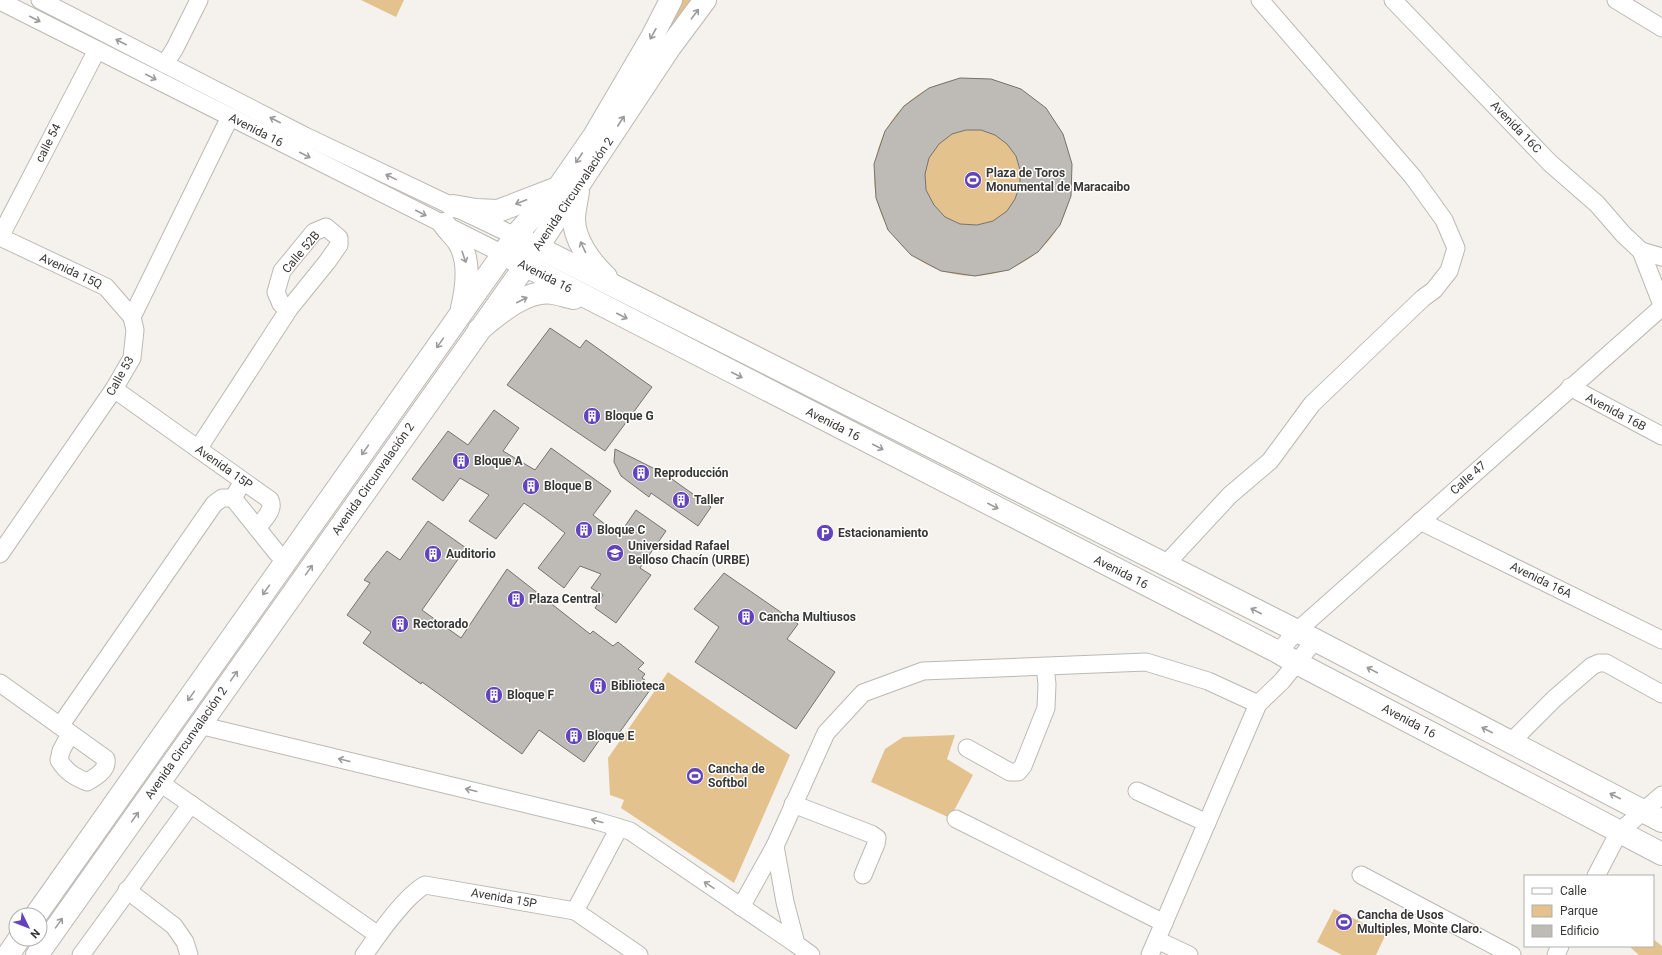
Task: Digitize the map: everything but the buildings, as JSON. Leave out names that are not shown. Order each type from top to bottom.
[{"type":"main road","name":"Avenida Circunvalación 2","points":[[37,955],[538,247],[594,136],[652,37],[671,0]]},
{"type":"main road","name":"Avenida Circunvalación 2","points":[[42,907],[515,236],[568,187],[705,0]]},
{"type":"main road","points":[[459,316],[466,291],[467,265],[448,215],[476,210],[498,211],[568,187],[580,242],[587,255],[598,269],[616,287]]},
{"type":"main road","name":"Avenida 16","points":[[515,236],[1306,636],[1653,816]]},
{"type":"main road","name":"Avenida 16","points":[[503,254],[1278,652],[1662,854]]},
{"type":"main road","points":[[479,330],[505,308],[531,295],[552,292],[602,306]]},
{"type":"street","name":"Avenida 16","points":[[40,0],[305,136],[448,215],[503,254]]},
{"type":"street","points":[[165,64],[176,48],[199,0]]},
{"type":"street","points":[[1165,565],[1230,494],[1270,461],[1312,404],[1423,298],[1434,290],[1449,271],[1456,248],[1444,220],[1413,177],[1260,0]]},
{"type":"street","name":"Avenida 16C","points":[[1393,0],[1550,163],[1597,204],[1623,234],[1642,251]]},
{"type":"street","name":"Avenida 16","points":[[0,1],[230,117],[448,215],[515,236]]},
{"type":"street","points":[[1619,1],[1662,28]]},
{"type":"street","name":"calle 54","points":[[0,237],[97,50]]},
{"type":"street","points":[[132,317],[230,117]]},
{"type":"street","name":"Avenida 15Q","points":[[0,237],[106,287],[132,317]]},
{"type":"street","points":[[1642,251],[1662,257]]},
{"type":"street","points":[[1642,251],[1662,306]]},
{"type":"street","name":"Calle 47","points":[[1278,652],[1306,636],[1420,521],[1662,306]]},
{"type":"street","points":[[198,449],[289,309]]},
{"type":"street","name":"Calle 53","points":[[2,546],[114,389],[132,358],[135,330],[132,317]]},
{"type":"street","name":"Avenida 16B","points":[[1570,387],[1662,436]]},
{"type":"street","name":"Avenida 15P","points":[[114,389],[270,500],[272,504],[271,510],[257,528]]},
{"type":"street","points":[[233,498],[243,481]]},
{"type":"street","points":[[0,683],[65,730],[214,504],[222,498],[233,498]]},
{"type":"street","points":[[233,498],[277,553],[286,561]]},
{"type":"street","name":"Avenida 16A","points":[[1420,521],[1662,640]]},
{"type":"street","points":[[1150,955],[1258,704],[1282,681],[1297,663],[1306,636]]},
{"type":"street","points":[[741,907],[775,846],[826,733],[863,693],[923,671],[1146,662],[1208,681],[1258,704]]},
{"type":"street","points":[[1511,742],[1554,698],[1592,666],[1599,663],[1606,663],[1662,694]]},
{"type":"street","points":[[967,748],[1010,772],[1018,772],[1023,766],[1046,708],[1047,684],[1045,667]]},
{"type":"street","points":[[199,725],[597,821],[630,831],[811,955]]},
{"type":"street","points":[[159,782],[378,935]]},
{"type":"street","points":[[1137,791],[1207,823]]},
{"type":"street","points":[[1597,875],[1619,832],[1653,816],[1662,795]]},
{"type":"street","points":[[81,955],[191,804]]},
{"type":"street","points":[[793,804],[871,834],[877,838],[863,875]]},
{"type":"street","points":[[956,819],[1164,923]]},
{"type":"street","points":[[575,911],[619,828]]},
{"type":"street","points":[[775,846],[796,944]]},
{"type":"street","points":[[1361,875],[1512,955]]},
{"type":"street","name":"Avenida 15P","points":[[364,955],[378,935],[415,890],[425,885],[575,911],[639,955]]},
{"type":"street","points":[[127,890],[174,926],[185,942],[189,955]]},
{"type":"street","points":[[1157,940],[1190,955]]},
{"type":"green space","points":[[361,0],[404,0],[396,17]]},
{"type":"green space","points":[[683,0],[693,0],[665,36]]},
{"type":"green space","name":"Plaza de Toros Monumental de Maracaibo","points":[[973,78],[1002,82],[1020,90],[1043,107],[1060,130],[1068,148],[1072,177],[1068,206],[1060,224],[1043,247],[1020,264],[1002,272],[973,276],[944,272],[926,264],[903,247],[886,224],[878,206],[874,177],[878,148],[886,130],[903,107],[926,90],[944,82]]},
{"type":"green space","name":"Cancha de Softbol","points":[[668,672],[790,755],[734,883],[621,808],[624,800],[610,795],[608,758]]},
{"type":"green space","points":[[955,735],[947,759],[973,775],[950,818],[871,782],[885,749],[903,737]]},
{"type":"green space","name":"Cancha de Usos Multiples, Monte Claro.","points":[[1334,909],[1386,934],[1376,955],[1342,955],[1317,942]]},
{"type":"green space","points":[[1654,940],[1662,946],[1662,955],[1639,955],[1631,948],[1654,947]]},
{"type":"place","name":"Plaza de Toros Monumental de Maracaibo","points":[[973,180]]},
{"type":"place","name":"Bloque G","points":[[592,416]]},
{"type":"place","name":"Bloque A","points":[[461,461]]},
{"type":"place","name":"Reproducción","points":[[641,473]]},
{"type":"place","name":"Bloque B","points":[[531,486]]},
{"type":"place","name":"Taller","points":[[681,500]]},
{"type":"place","name":"Bloque C","points":[[584,530]]},
{"type":"place","name":"Estacionamiento","points":[[825,533]]},
{"type":"place","name":"Universidad Rafael Belloso Chacín (URBE)","points":[[615,553]]},
{"type":"place","name":"Auditorio","points":[[433,554]]},
{"type":"place","name":"Plaza Central","points":[[516,599]]},
{"type":"place","name":"Cancha Multiusos","points":[[746,617]]},
{"type":"place","name":"Rectorado","points":[[400,624]]},
{"type":"place","name":"Biblioteca","points":[[598,686]]},
{"type":"place","name":"Bloque F","points":[[494,695]]},
{"type":"place","name":"Bloque E","points":[[574,736]]},
{"type":"place","name":"Cancha de Softbol","points":[[695,776]]},
{"type":"place","name":"Cancha de Usos Multiples, Monte Claro.","points":[[1344,922]]}]
